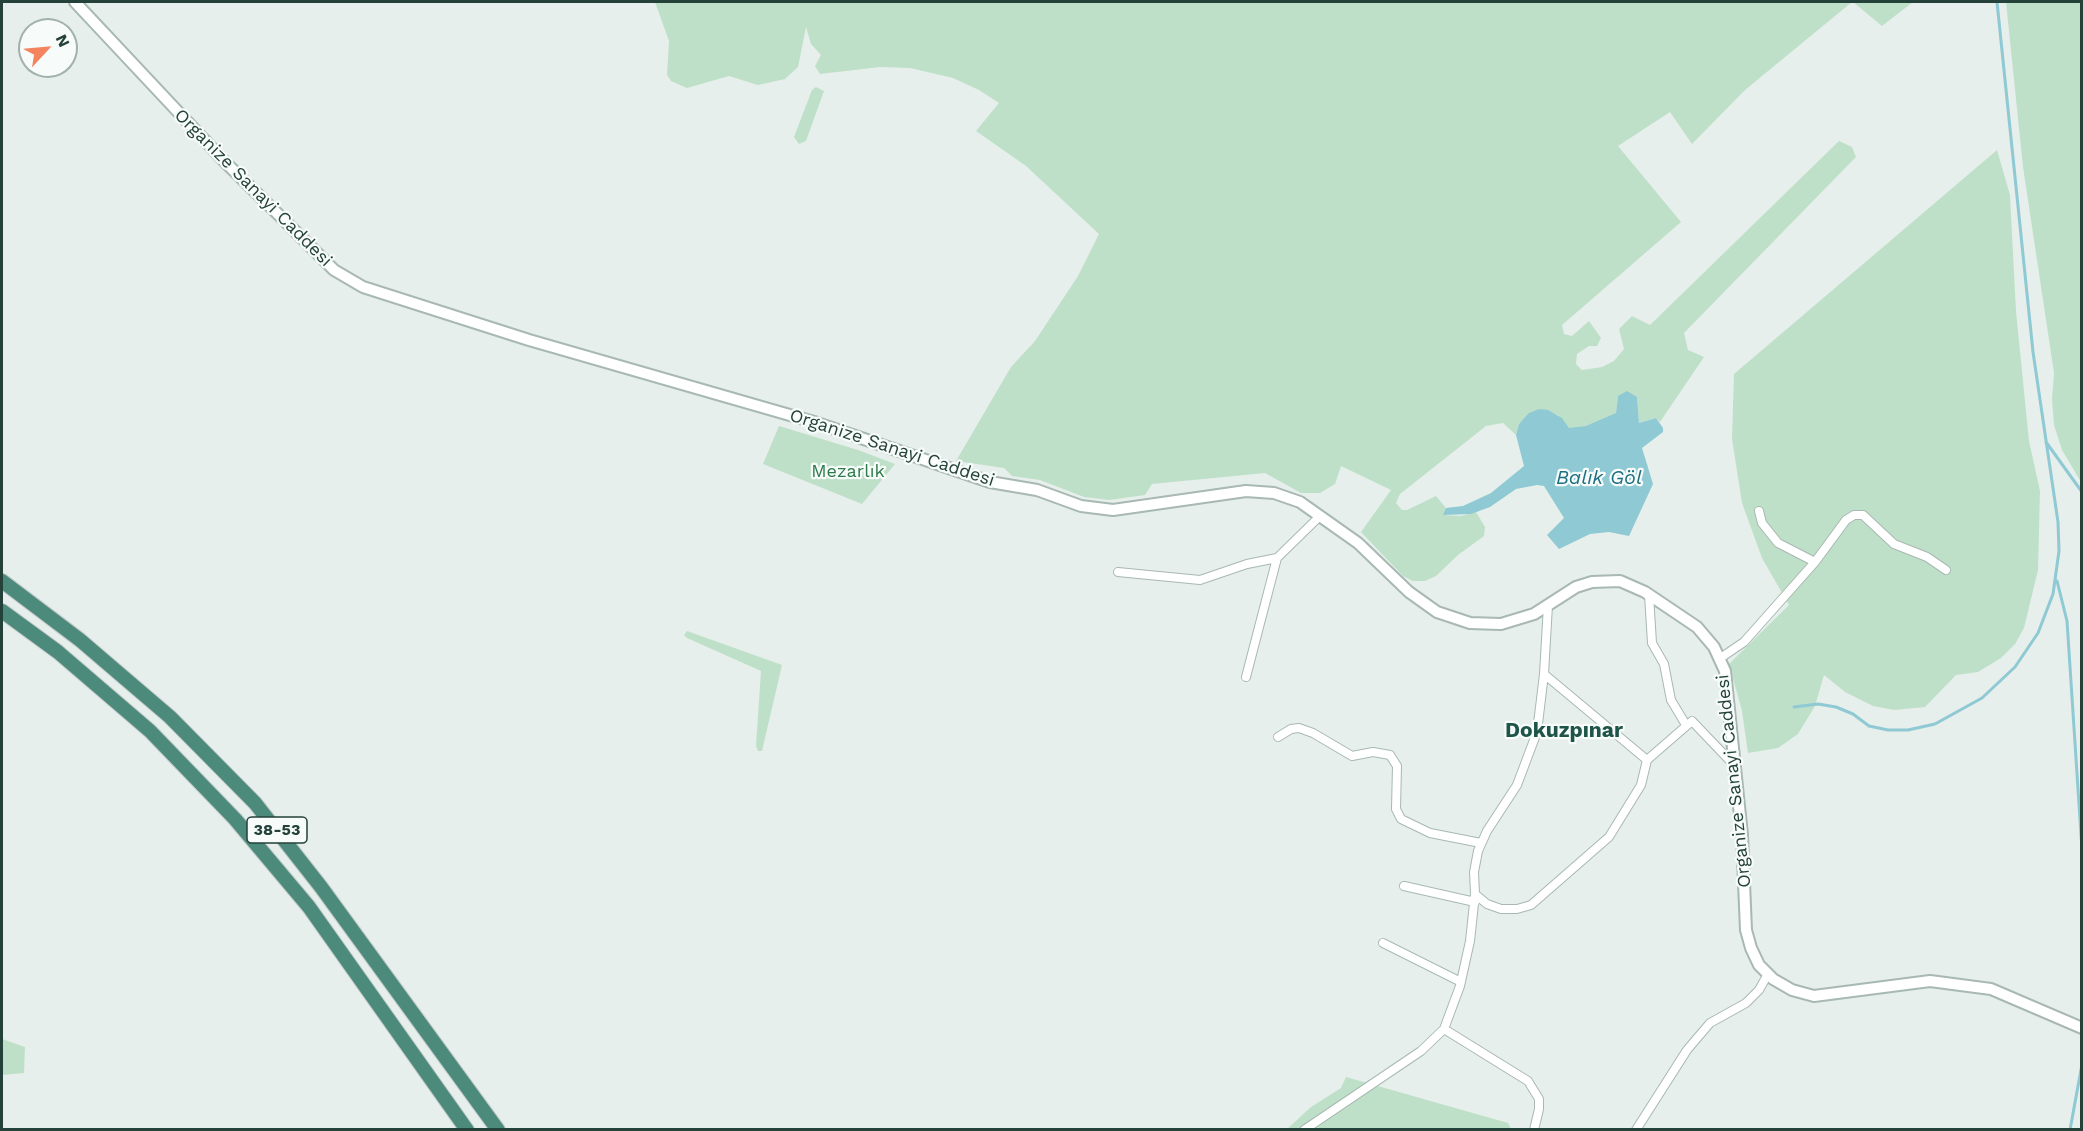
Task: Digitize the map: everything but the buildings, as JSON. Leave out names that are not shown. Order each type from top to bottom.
[{"type":"highway","name":"38-53","points":[[2,581],[80,640],[170,717],[255,803],[321,886],[498,1130]]},
{"type":"highway","name":"38-53","points":[[2,611],[57,652],[150,731],[235,819],[309,908],[467,1130]]},
{"type":"street","name":"Organize Sanayi Caddesi","points":[[75,2],[276,213],[334,270],[363,287],[529,340],[814,422],[990,482],[1037,490],[1081,506],[1113,510],[1246,491],[1274,494],[1300,502],[1358,543],[1409,592],[1437,612],[1470,623],[1501,624],[1534,614],[1576,588],[1606,580],[1620,581],[1649,595],[1697,627],[1714,647],[1725,671],[1735,765],[1746,930],[1750,948],[1768,974],[1792,990],[1814,996],[1930,981],[1991,989],[2082,1028]]},
{"type":"street","points":[[1759,511],[1762,523],[1778,543],[1815,562]]},
{"type":"street","points":[[1719,659],[1744,642],[1815,562],[1846,520],[1858,514],[1863,515],[1894,544],[1927,557],[1946,570]]},
{"type":"street","points":[[1118,572],[1172,575],[1191,581],[1276,558],[1320,516]]},
{"type":"street","points":[[1245,677],[1276,558]]},
{"type":"street","points":[[1649,595],[1652,643],[1664,664],[1671,700],[1686,725]]},
{"type":"street","points":[[1304,1130],[1420,1051],[1444,1029],[1461,982],[1470,941],[1475,898],[1474,872],[1481,843],[1521,774],[1537,732],[1544,674],[1548,605]]},
{"type":"street","points":[[1544,674],[1647,760]]},
{"type":"street","points":[[1404,886],[1475,898],[1502,909],[1517,909],[1531,905],[1609,837],[1641,785],[1647,760],[1686,725],[1692,722],[1735,765]]},
{"type":"street","points":[[1278,737],[1291,729],[1299,728],[1313,733],[1352,756],[1373,752],[1390,756],[1397,766],[1396,809],[1401,819],[1430,832],[1481,843]]},
{"type":"street","points":[[1383,943],[1461,982]]},
{"type":"street","points":[[1636,1130],[1687,1050],[1710,1023],[1746,1003],[1759,990],[1768,974]]},
{"type":"street","points":[[1444,1029],[1528,1082],[1539,1099],[1534,1130]]},
{"type":"green space","points":[[655,2],[1852,2],[1745,90],[1692,144],[1670,112],[1618,146],[1681,222],[1562,325],[1564,334],[1572,336],[1589,321],[1601,338],[1597,346],[1589,346],[1577,354],[1576,364],[1582,370],[1602,367],[1614,361],[1624,349],[1619,329],[1632,316],[1650,325],[1839,141],[1852,147],[1856,157],[1684,333],[1688,350],[1704,357],[1660,422],[1656,418],[1639,423],[1637,397],[1618,396],[1616,413],[1595,424],[1578,428],[1569,428],[1558,415],[1539,409],[1519,424],[1516,435],[1503,423],[1486,426],[1400,494],[1396,503],[1402,510],[1407,510],[1436,496],[1446,508],[1444,515],[1461,516],[1476,512],[1485,527],[1484,536],[1458,555],[1436,576],[1425,581],[1413,581],[1403,576],[1361,532],[1391,490],[1341,466],[1335,484],[1320,493],[1301,493],[1265,473],[1152,484],[1145,495],[1109,500],[1084,497],[1040,480],[1012,476],[1004,468],[956,461],[1011,367],[1035,341],[1078,276],[1099,234],[1026,166],[976,131],[999,103],[979,90],[953,78],[910,68],[880,67],[820,74],[815,66],[821,55],[811,44],[806,27],[798,67],[785,79],[758,85],[729,76],[687,88],[671,81],[667,75],[669,41]]},
{"type":"green space","points":[[1853,2],[1913,2],[1882,26]]},
{"type":"green space","points":[[2006,2],[2081,2],[2081,482],[2062,450],[2054,425],[2052,399],[2054,373],[2023,167]]},
{"type":"green space","points":[[816,87],[824,91],[806,141],[799,144],[794,137],[812,90]]},
{"type":"green space","points":[[1997,150],[2010,195],[2016,311],[2029,441],[2040,491],[2038,570],[2024,628],[2015,644],[2001,658],[1978,672],[1956,675],[1925,707],[1894,710],[1873,706],[1845,692],[1824,675],[1815,706],[1798,734],[1778,748],[1748,753],[1742,711],[1729,664],[1789,605],[1762,558],[1742,503],[1732,439],[1734,374]]},
{"type":"green space","name":"Mezarlık","points":[[779,426],[895,464],[862,504],[763,464]]},
{"type":"green space","points":[[687,631],[782,665],[762,751],[758,751],[756,746],[761,671],[687,638],[684,635]]},
{"type":"green space","points":[[2,1039],[25,1047],[24,1073],[2,1075]]},
{"type":"green space","points":[[1346,1077],[1508,1123],[1511,1129],[1286,1130],[1311,1107],[1341,1088]]},
{"type":"water","name":"Balık Göl","points":[[1627,391],[1637,397],[1639,423],[1656,418],[1663,428],[1663,432],[1642,448],[1653,484],[1629,536],[1609,532],[1590,534],[1559,549],[1547,535],[1564,518],[1544,486],[1537,485],[1516,489],[1490,507],[1471,514],[1443,515],[1446,508],[1463,506],[1491,493],[1524,466],[1516,435],[1519,424],[1529,413],[1539,409],[1548,410],[1562,418],[1569,428],[1586,426],[1616,413],[1618,396]]},
{"type":"waterway","points":[[1794,707],[1818,704],[1836,707],[1853,714],[1869,726],[1888,730],[1908,730],[1935,724],[1982,698],[2015,667],[2038,633],[2053,594],[2059,551],[2058,522],[2033,352],[1997,2]]},
{"type":"waterway","points":[[2046,442],[2082,492]]},
{"type":"waterway","points":[[2057,581],[2067,621],[2082,850]]},
{"type":"waterway","points":[[2070,1130],[2082,1064]]},
{"type":"district","name":"Dokuzpınar","points":[[1564,731]]}]
